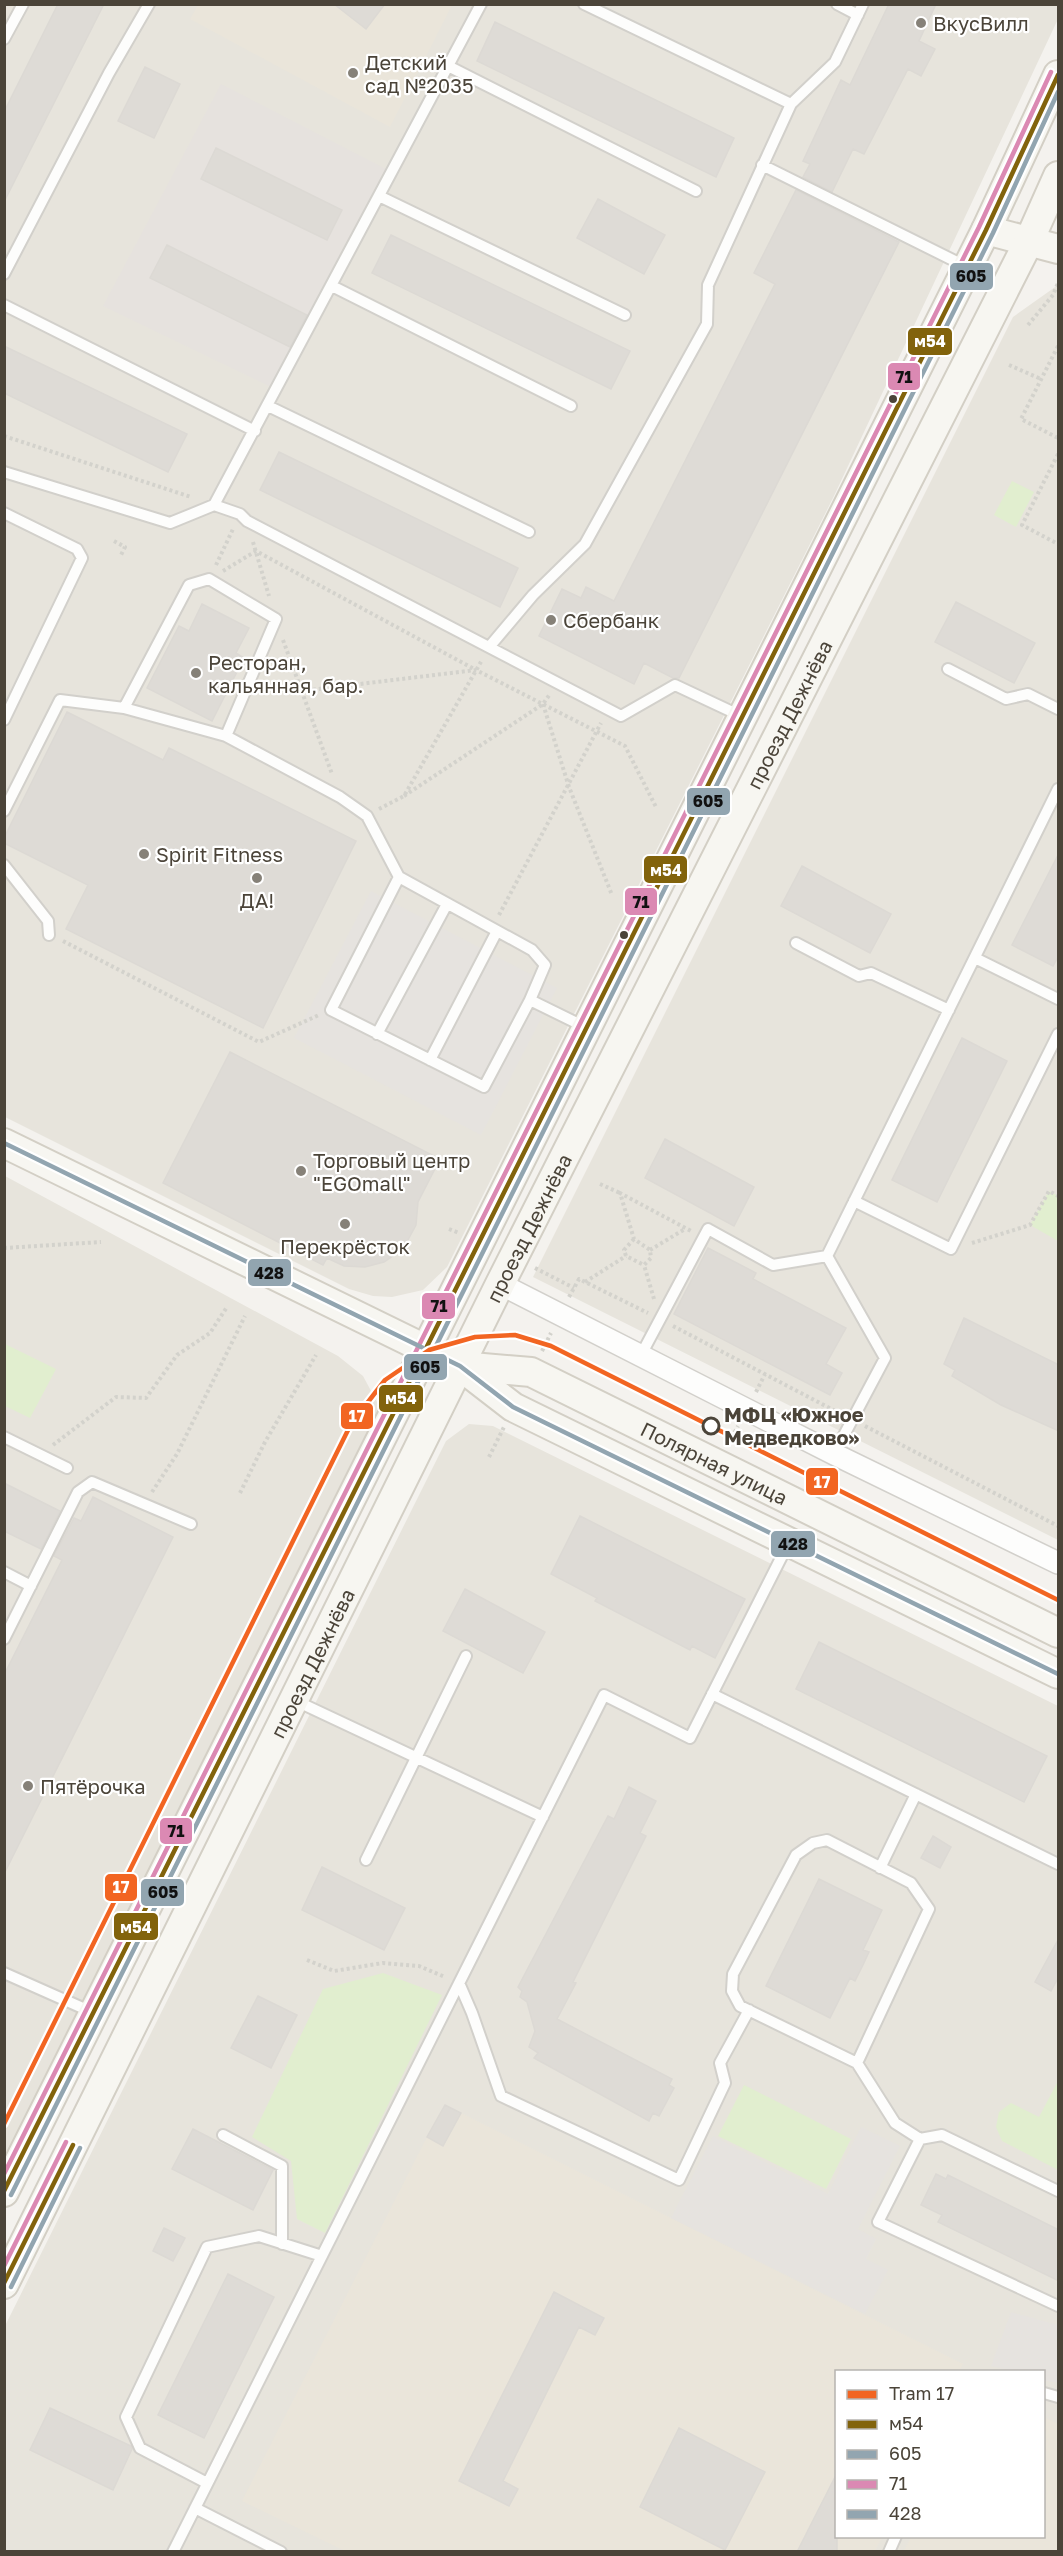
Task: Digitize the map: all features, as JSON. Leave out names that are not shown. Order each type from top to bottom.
[{"type":"main road","name":"проезд Дежнёва","points":[[4,2192],[986,230],[1059,75]]},
{"type":"main road","name":"проезд Дежнёва","points":[[4,2284],[500,1284],[1029,241],[1059,176]]},
{"type":"main road","points":[[986,230],[1059,249]]},
{"type":"main road","name":"Полярная улица","points":[[4,1143],[460,1366],[513,1407],[1059,1674]]},
{"type":"main road","name":"Полярная улица","points":[[460,1366],[531,1372],[1059,1633]]},
{"type":"street","points":[[500,1284],[834,1454],[1059,1563]]},
{"type":"lane","points":[[4,39],[23,4]]},
{"type":"lane","points":[[4,274],[109,73],[149,4]]},
{"type":"lane","points":[[4,472],[170,523],[214,505],[481,4]]},
{"type":"lane","points":[[584,4],[791,104]]},
{"type":"lane","points":[[490,646],[533,595],[585,544],[707,324],[708,285],[791,104],[835,62],[860,10],[837,4]]},
{"type":"lane","points":[[448,66],[696,191]]},
{"type":"lane","points":[[762,165],[967,268]]},
{"type":"lane","points":[[380,196],[625,315]]},
{"type":"lane","points":[[332,286],[571,406]]},
{"type":"lane","points":[[4,305],[255,431]]},
{"type":"lane","points":[[268,406],[529,532]]},
{"type":"lane","points":[[214,505],[490,646],[621,716],[675,685],[742,717]]},
{"type":"lane","points":[[4,513],[77,549],[82,558],[4,720]]},
{"type":"lane","points":[[124,708],[189,585],[209,579],[276,619],[226,736]]},
{"type":"lane","points":[[948,669],[1006,699],[1028,694],[1059,709]]},
{"type":"lane","points":[[4,811],[60,700],[124,708],[226,736],[340,797],[367,816],[399,877],[532,950],[545,965],[530,1000],[484,1087],[331,1010],[399,877]]},
{"type":"lane","points":[[827,1256],[1059,789]]},
{"type":"lane","points":[[4,866],[48,921],[53,937]]},
{"type":"lane","points":[[377,1034],[447,904]]},
{"type":"lane","points":[[430,1060],[494,929]]},
{"type":"lane","points":[[796,944],[859,976],[872,973],[949,1010]]},
{"type":"lane","points":[[975,958],[1059,999]]},
{"type":"lane","points":[[530,1000],[587,1028]]},
{"type":"lane","points":[[854,1201],[951,1250],[1059,1034]]},
{"type":"lane","points":[[641,1355],[708,1229],[773,1265],[827,1256]]},
{"type":"lane","points":[[827,1256],[885,1358],[834,1454]]},
{"type":"lane","points":[[4,1437],[67,1468]]},
{"type":"lane","points":[[4,1639],[78,1492],[92,1482],[191,1524]]},
{"type":"lane","points":[[173,2552],[604,1695],[690,1738],[788,1543]]},
{"type":"lane","points":[[4,1572],[31,1586]]},
{"type":"lane","points":[[366,1860],[466,1656]]},
{"type":"lane","points":[[712,1694],[1059,1864]]},
{"type":"lane","points":[[294,1700],[543,1817]]},
{"type":"lane","points":[[880,1868],[916,1794]]},
{"type":"lane","points":[[857,2063],[929,1909],[911,1883],[827,1840],[813,1844],[796,1855],[733,1974],[732,1991],[740,2006],[857,2063],[895,2123],[920,2139],[942,2136],[1059,2191]]},
{"type":"lane","points":[[4,1973],[94,2013]]},
{"type":"lane","points":[[459,1983],[501,2096],[679,2180],[726,2083],[720,2063],[749,2010]]},
{"type":"lane","points":[[223,2135],[282,2166],[282,2244]]},
{"type":"lane","points":[[920,2139],[878,2222],[1059,2306]]},
{"type":"lane","points":[[207,2483],[140,2448],[126,2418],[207,2247],[259,2236],[322,2256]]},
{"type":"lane","points":[[195,2508],[281,2552]]},
{"type":"lane","points":[[889,2552],[895,2538]]},
{"type":"path","points":[[1028,325],[1051,298],[1059,283]]},
{"type":"path","points":[[1059,346],[1022,418],[1059,438]]},
{"type":"path","points":[[1009,365],[1041,379]]},
{"type":"path","points":[[4,436],[214,505]]},
{"type":"path","points":[[1059,453],[1022,525],[1059,544]]},
{"type":"path","points":[[243,518],[256,551],[276,619],[340,797]]},
{"type":"path","points":[[209,579],[243,518]]},
{"type":"path","points":[[114,541],[125,546],[121,555]]},
{"type":"path","points":[[209,579],[256,551]]},
{"type":"path","points":[[256,551],[476,670],[625,746],[656,807]]},
{"type":"path","points":[[404,796],[490,646]]},
{"type":"path","points":[[244,694],[302,691],[476,670]]},
{"type":"path","points":[[367,816],[404,796],[543,704],[558,682]]},
{"type":"path","points":[[543,704],[569,787],[612,895]]},
{"type":"path","points":[[494,929],[608,709]]},
{"type":"path","points":[[53,937],[258,1042],[331,1010]]},
{"type":"path","points":[[600,1184],[704,1238]]},
{"type":"path","points":[[951,1250],[1030,1225],[1049,1191],[1059,1196]]},
{"type":"path","points":[[620,1193],[634,1239],[650,1250],[651,1257],[644,1265]]},
{"type":"path","points":[[650,1250],[686,1228]]},
{"type":"path","points":[[634,1239],[624,1250],[626,1256],[644,1265],[660,1319]]},
{"type":"path","points":[[4,1248],[101,1242]]},
{"type":"path","points":[[585,1282],[626,1256]]},
{"type":"path","points":[[533,1267],[574,1288]]},
{"type":"path","points":[[579,1279],[1059,1526]]},
{"type":"path","points":[[40,1455],[116,1397],[146,1398],[177,1355],[210,1333],[227,1307]]},
{"type":"path","points":[[144,1505],[177,1454],[245,1316]]},
{"type":"path","points":[[240,1493],[265,1442],[316,1355]]},
{"type":"path","points":[[753,1398],[765,1374]]},
{"type":"path","points":[[728,1444],[741,1420]]},
{"type":"path","points":[[307,1960],[334,1971],[383,1963],[419,1966],[459,1983]]},
{"type":"shaded area","points":[[4,5],[1058,5],[1058,19],[833,498],[447,1267],[423,1290],[392,1297],[373,1296],[349,1289],[5,1117]]},
{"type":"shaded area","name":"Детский сад №2035","points":[[198,5],[452,5],[390,127],[190,19]]},
{"type":"shaded area","points":[[221,84],[386,169],[271,387],[103,306]]},
{"type":"shaded area","points":[[1058,285],[1058,1540],[533,1277],[1013,317]]},
{"type":"shaded area","points":[[371,891],[557,988],[481,1135],[294,1038]]},
{"type":"shaded area","points":[[5,1176],[338,1356],[363,1376],[377,1402],[379,1414],[5,2156]]},
{"type":"shaded area","points":[[469,1424],[493,1426],[1058,1706],[1058,2551],[5,2551],[4,2328],[446,1441]]},
{"type":"shaded area","points":[[461,2113],[963,2364],[960,2370],[835,2370],[835,2538],[882,2538],[875,2551],[345,2551],[242,2501],[427,2137],[443,2145]]},
{"type":"shaded area","points":[[861,2127],[900,2146],[858,2229],[876,2239],[866,2259],[888,2270],[865,2314],[671,2218],[713,2136],[828,2194]]},
{"type":"shaded area","points":[[1011,2312],[1058,2325],[1058,2383],[1045,2380],[1045,2370],[1007,2370],[991,2366]]},
{"type":"shaded area","points":[[1045,2418],[1058,2424],[1058,2551],[904,2551],[910,2538],[1045,2538]]},
{"type":"green space","points":[[1012,481],[1034,492],[1016,527],[994,515]]},
{"type":"green space","points":[[1049,1191],[1058,1196],[1058,1241],[1030,1225]]},
{"type":"green space","points":[[5,1344],[56,1369],[30,1418],[5,1406]]},
{"type":"green space","points":[[383,1973],[442,1995],[325,2233],[297,2219],[291,2161],[252,2137],[323,1989]]},
{"type":"green space","points":[[1058,2081],[1058,2170],[1002,2141],[996,2127],[999,2112],[1011,2103],[1039,2117]]},
{"type":"green space","points":[[744,2085],[851,2139],[826,2189],[718,2136]]},
{"type":"building","points":[[58,4],[104,4],[4,202],[4,112]]},
{"type":"building","points":[[334,4],[385,4],[366,29]]},
{"type":"building","points":[[889,4],[936,4],[919,41],[935,49],[921,76],[908,69],[864,154],[853,149],[832,192],[803,177],[810,164],[803,161],[841,80],[850,85]]},
{"type":"building","points":[[495,22],[734,138],[716,177],[477,61]]},
{"type":"building","points":[[145,67],[180,84],[154,138],[118,121]]},
{"type":"building","points":[[216,148],[342,210],[327,240],[201,179]]},
{"type":"building","points":[[796,190],[899,242],[679,678],[673,678],[644,663],[634,684],[539,636],[562,589],[581,598],[586,587],[614,601],[775,284],[754,273]]},
{"type":"building","points":[[598,199],[665,235],[644,274],[577,238]]},
{"type":"building","points":[[391,235],[630,351],[611,389],[372,273]]},
{"type":"building","points":[[167,245],[307,315],[290,347],[150,278]]},
{"type":"building","points":[[4,346],[187,434],[168,472],[4,393]]},
{"type":"building","points":[[279,452],[518,568],[500,607],[260,490]]},
{"type":"building","points":[[956,602],[1035,643],[1014,683],[935,642]]},
{"type":"building","name":"Ресторан, кальянная, бар.","points":[[202,604],[249,628],[236,653],[244,658],[212,721],[147,688],[179,626],[189,631]]},
{"type":"building","points":[[67,712],[163,760],[169,748],[356,841],[263,1028],[66,929],[88,885],[4,843],[4,838]]},
{"type":"building","points":[[1059,853],[1059,955],[1053,966],[1012,945]]},
{"type":"building","points":[[802,866],[891,914],[870,953],[781,906]]},
{"type":"building","points":[[962,1038],[1007,1061],[937,1202],[892,1180]]},
{"type":"building","name":"Торговый центр \"EGOmall\"","points":[[230,1052],[440,1159],[418,1202],[416,1225],[403,1249],[384,1262],[365,1267],[344,1266],[327,1258],[323,1265],[163,1183]]},
{"type":"building","points":[[665,1139],[754,1187],[734,1226],[645,1178]]},
{"type":"building","points":[[708,1248],[756,1273],[753,1279],[846,1328],[826,1364],[842,1373],[830,1395],[674,1314]]},
{"type":"building","points":[[964,1318],[1059,1365],[1059,1431],[1001,1405],[952,1376],[955,1370],[944,1364]]},
{"type":"building","points":[[4,1483],[60,1511],[41,1549],[4,1531]]},
{"type":"building","points":[[93,1497],[173,1537],[4,1874],[4,1675],[62,1560],[54,1556],[74,1518],[81,1521]]},
{"type":"building","points":[[580,1516],[745,1599],[715,1658],[692,1646],[690,1650],[595,1601],[597,1598],[551,1574]]},
{"type":"building","points":[[465,1589],[545,1632],[523,1673],[443,1631]]},
{"type":"building","points":[[819,1642],[1047,1756],[1024,1802],[796,1689]]},
{"type":"building","points":[[629,1787],[656,1801],[640,1833],[646,1836],[557,2019],[672,2079],[669,2085],[674,2088],[659,2116],[653,2113],[649,2121],[534,2058],[538,2053],[529,2047],[535,2031],[527,2002],[520,1997],[522,1991],[518,1987],[608,1816],[614,1819]]},
{"type":"building","points":[[933,1836],[951,1847],[940,1868],[921,1858]]},
{"type":"building","points":[[322,1867],[405,1908],[384,1950],[302,1910]]},
{"type":"building","points":[[819,1879],[882,1910],[863,1950],[869,1952],[862,1967],[855,1981],[850,1978],[830,2018],[766,1986]]},
{"type":"building","points":[[1059,1938],[1059,1976],[1051,1991],[1035,1982]]},
{"type":"building","points":[[258,1996],[297,2015],[271,2068],[231,2048]]},
{"type":"building","points":[[445,2105],[461,2113],[443,2146],[427,2137]]},
{"type":"building","points":[[193,2129],[273,2170],[253,2210],[172,2169]]},
{"type":"building","points":[[936,2174],[946,2179],[948,2175],[1059,2230],[1059,2281],[938,2222],[942,2215],[921,2205]]},
{"type":"building","points":[[164,2228],[185,2238],[173,2261],[153,2251]]},
{"type":"building","points":[[228,2274],[274,2297],[204,2438],[158,2415]]},
{"type":"building","points":[[554,2292],[604,2318],[595,2335],[579,2327],[503,2481],[518,2489],[509,2506],[459,2481]]},
{"type":"building","points":[[50,2408],[131,2446],[132,2449],[113,2490],[30,2450]]},
{"type":"building","points":[[679,2428],[765,2472],[725,2550],[640,2507]]},
{"type":"building","points":[[835,2477],[837,2552],[797,2552]]},
{"type":"tram line","name":"17","points":[[4,2124],[351,1424],[385,1380],[429,1350],[475,1337],[515,1335],[551,1346],[1058,1600]]},
{"type":"transit line","name":"71","points":[[4,2174],[979,227],[1051,72]]},
{"type":"transit line","name":"м54","points":[[4,2191],[986,230],[1058,75]]},
{"type":"transit line","name":"605","points":[[11,2195],[993,233],[1058,92]]},
{"type":"transit line","name":"428","points":[[4,1143],[460,1366],[513,1407],[1058,1674]]},
{"type":"transit line","name":"71","points":[[4,2266],[66,2142]]},
{"type":"transit line","name":"м54","points":[[4,2283],[73,2145]]},
{"type":"transit line","name":"605","points":[[11,2287],[80,2148]]},
{"type":"place","name":"ВкусВилл","points":[[921,23]]},
{"type":"place","name":"Детский сад №2035","points":[[353,73]]},
{"type":"place","name":"Сбербанк","points":[[551,620]]},
{"type":"place","name":"Ресторан, кальянная, бар.","points":[[196,673]]},
{"type":"place","name":"Spirit Fitness","points":[[144,854]]},
{"type":"place","name":"ДА!","points":[[257,878]]},
{"type":"place","name":"Торговый центр \"EGOmall\"","points":[[301,1171]]},
{"type":"place","name":"Перекрёсток","points":[[345,1224]]},
{"type":"place","name":"МФЦ «Южное Медведково»","points":[[711,1426]]},
{"type":"place","name":"Пятёрочка","points":[[28,1786]]}]
